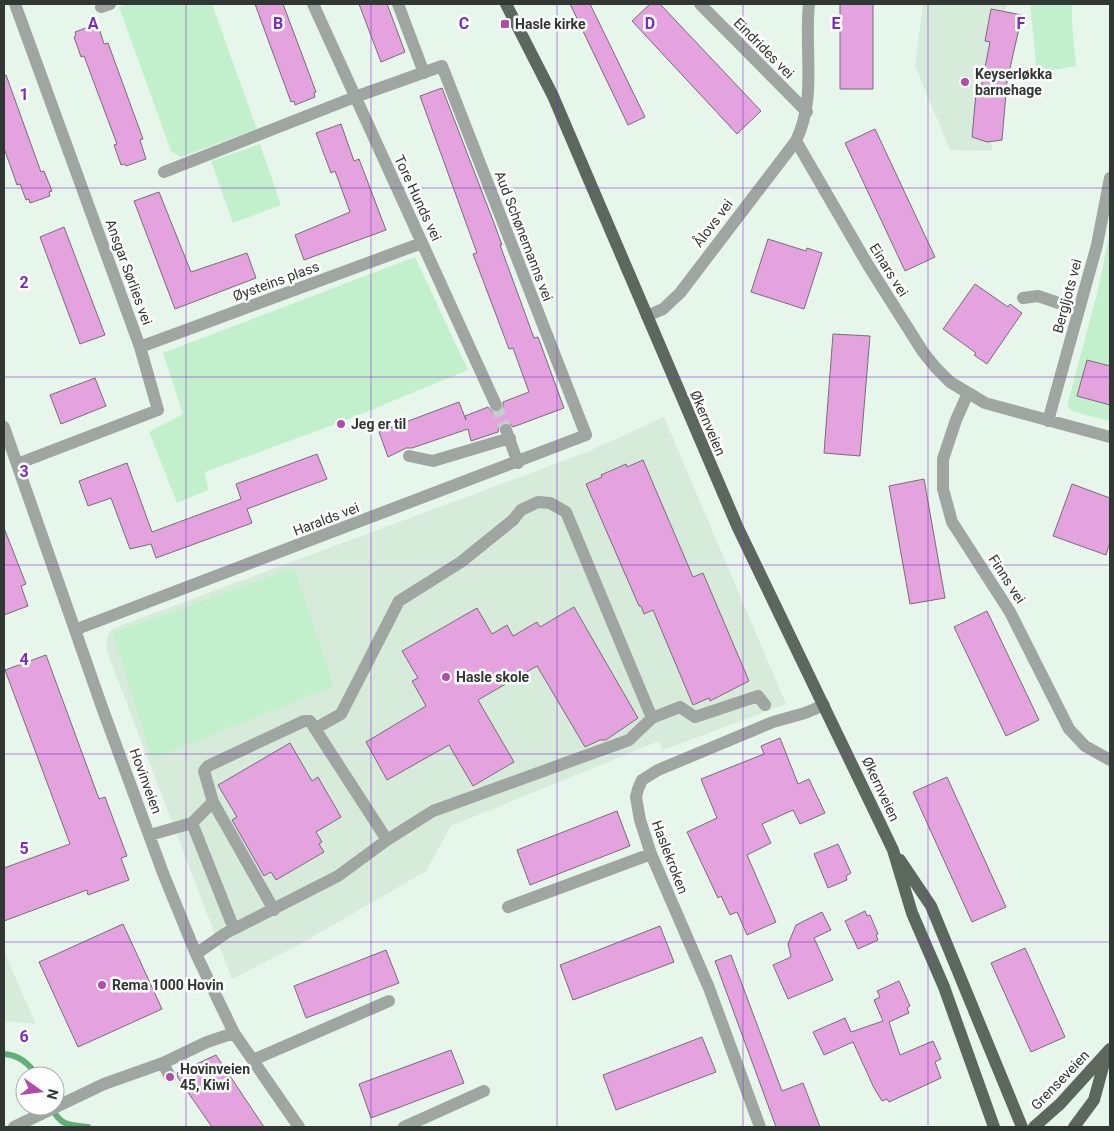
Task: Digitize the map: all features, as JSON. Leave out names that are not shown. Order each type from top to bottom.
[{"type":"main road","name":"Økernveien","points":[[506,4],[553,96],[738,528],[893,850],[931,906],[1022,1127]]},
{"type":"main road","name":"Økernveien","points":[[893,850],[912,914],[951,1005],[994,1127]]},
{"type":"main road","name":"Grenseveien","points":[[1034,1127],[1060,1104],[1108,1051]]},
{"type":"main road","name":"Grenseveien","points":[[1074,1127],[1094,1100],[1108,1051]]},
{"type":"street","name":"Ansgar Sørlies vei","points":[[15,4],[140,346],[158,410],[17,464]]},
{"type":"street","name":"Tore Hunds vei","points":[[313,4],[496,405]]},
{"type":"street","points":[[398,4],[424,73]]},
{"type":"street","name":"Eindrides vei","points":[[700,4],[807,112]]},
{"type":"street","points":[[796,141],[807,112],[809,93],[809,4]]},
{"type":"street","name":"Aud Schønemanns vei","points":[[164,172],[355,96],[442,66],[586,435]]},
{"type":"street","name":"Ålovs vei","points":[[647,316],[663,309],[680,292],[796,141]]},
{"type":"street","name":"Einars vei","points":[[796,141],[836,212],[923,352],[950,382],[1000,409],[1110,437]]},
{"type":"street","name":"Bergljots vei","points":[[1048,422],[1097,244],[1110,178]]},
{"type":"street","name":"Øysteins plass","points":[[140,346],[422,243]]},
{"type":"street","points":[[1023,298],[1038,296],[1079,310]]},
{"type":"street","name":"Finns vei","points":[[968,393],[956,420],[944,459],[943,489],[952,522],[1010,612],[1069,729],[1085,746],[1110,760]]},
{"type":"street","name":"Hovinveien","points":[[4,427],[77,629],[103,710],[196,954],[234,1033],[299,1127]]},
{"type":"street","points":[[409,456],[433,461],[508,434],[518,463]]},
{"type":"street","name":"Haralds vei","points":[[77,629],[518,463],[586,435]]},
{"type":"street","points":[[316,728],[341,714],[399,601],[461,562],[513,520],[521,510],[538,502],[550,503],[566,512],[652,718]]},
{"type":"street","points":[[196,954],[234,930],[338,876],[387,840],[433,811],[628,740],[652,718],[680,707],[695,717],[758,696],[766,705]]},
{"type":"street","name":"Haslekroken","points":[[760,1127],[709,988],[651,854],[637,807],[636,797],[642,780],[658,770],[773,722],[805,713],[824,705]]},
{"type":"street","points":[[274,910],[213,802],[204,771],[208,766],[304,722],[310,721],[387,840]]},
{"type":"street","points":[[150,836],[192,823],[213,802]]},
{"type":"street","points":[[192,823],[234,930]]},
{"type":"street","points":[[508,907],[651,854]]},
{"type":"street","points":[[252,1060],[389,1002]]},
{"type":"street","points":[[14,1127],[104,1084],[164,1063],[207,1042],[234,1033]]},
{"type":"street","points":[[164,1063],[170,1076]]},
{"type":"street","points":[[404,1127],[484,1091]]},
{"type":"shaded area","name":"Keyserløkka barnehage","points":[[923,4],[1007,4],[1005,12],[1023,16],[1004,98],[1006,99],[1002,141],[991,142],[993,151],[950,150],[915,66]]},
{"type":"shaded area","name":"Hasle skole","points":[[664,417],[786,704],[663,750],[659,741],[451,826],[426,871],[304,942],[232,979],[106,649],[108,634],[114,628],[587,452]]},
{"type":"shaded area","points":[[4,952],[36,1024],[4,1021]]},
{"type":"green space","points":[[127,4],[212,4],[257,129],[181,157],[171,151],[119,7]]},
{"type":"green space","points":[[1030,4],[1072,4],[1076,66],[1037,73]]},
{"type":"green space","points":[[260,144],[281,205],[233,223],[211,161]]},
{"type":"green space","points":[[1110,232],[1110,421],[1072,411],[1067,406],[1097,294]]},
{"type":"green space","points":[[415,257],[468,370],[344,421],[205,472],[208,490],[177,503],[149,432],[183,414],[163,353]]},
{"type":"green space","points":[[294,568],[334,686],[152,759],[113,633]]},
{"type":"building","points":[[255,4],[283,4],[316,92],[314,93],[315,97],[295,105],[294,101],[291,102]]},
{"type":"building","points":[[359,4],[387,4],[405,52],[381,62]]},
{"type":"building","points":[[570,4],[590,4],[645,117],[628,125]]},
{"type":"building","points":[[650,4],[660,4],[761,111],[737,134],[632,21]]},
{"type":"building","points":[[840,4],[873,4],[873,89],[840,89]]},
{"type":"building","points":[[991,9],[1022,15],[1007,81],[1002,140],[987,142],[972,137],[976,93],[980,93],[990,42],[985,41]]},
{"type":"building","points":[[94,25],[96,29],[99,28],[104,44],[108,43],[143,139],[140,140],[146,159],[126,166],[125,164],[121,165],[114,145],[117,144],[84,56],[81,57],[74,37],[76,36],[75,32]]},
{"type":"building","points":[[6,75],[41,172],[44,171],[52,191],[49,192],[50,196],[30,203],[29,199],[26,200],[20,184],[17,185],[4,148],[4,76]]},
{"type":"building","points":[[442,88],[494,223],[502,245],[500,245],[534,338],[538,337],[564,408],[513,427],[508,422],[503,423],[500,425],[498,432],[471,441],[468,429],[412,448],[406,448],[388,457],[379,432],[459,402],[466,420],[465,416],[488,407],[492,412],[499,413],[503,409],[503,402],[529,392],[513,348],[509,349],[473,254],[477,253],[420,96]]},
{"type":"building","points":[[341,124],[354,161],[359,159],[386,230],[304,260],[295,235],[350,212],[335,171],[331,173],[316,133]]},
{"type":"building","points":[[875,129],[935,257],[905,271],[845,143]]},
{"type":"building","points":[[159,192],[191,272],[247,253],[256,278],[175,309],[134,201]]},
{"type":"building","points":[[64,227],[105,335],[80,344],[40,237]]},
{"type":"building","points":[[768,239],[806,251],[807,248],[822,253],[804,309],[751,292]]},
{"type":"building","points":[[975,284],[1008,307],[1010,304],[1022,313],[987,364],[974,355],[976,353],[943,329]]},
{"type":"building","points":[[833,334],[870,336],[860,456],[824,453]]},
{"type":"building","points":[[1087,360],[1110,366],[1110,405],[1077,396]]},
{"type":"building","points":[[95,378],[106,406],[61,424],[50,395]]},
{"type":"building","points":[[317,454],[327,479],[247,509],[252,523],[156,558],[151,544],[130,549],[111,498],[88,506],[79,481],[127,463],[152,532],[241,499],[236,484]]},
{"type":"building","points":[[643,460],[693,577],[703,573],[749,681],[710,701],[709,698],[693,705],[653,610],[644,614],[641,606],[639,606],[586,484],[626,464],[627,467]]},
{"type":"building","points":[[924,479],[945,598],[910,604],[889,486]]},
{"type":"building","points":[[1072,484],[1110,498],[1110,542],[1106,555],[1053,536]]},
{"type":"building","points":[[4,528],[26,584],[21,586],[28,606],[4,615]]},
{"type":"building","points":[[574,607],[638,718],[606,740],[600,740],[585,747],[537,666],[478,700],[514,762],[473,786],[449,745],[387,780],[366,742],[426,706],[412,681],[418,678],[402,651],[477,608],[492,634],[507,625],[513,636],[537,622],[540,627]]},
{"type":"building","points":[[987,611],[1039,720],[1006,736],[954,627]]},
{"type":"building","points":[[46,655],[99,799],[105,797],[127,856],[121,858],[129,880],[88,895],[87,890],[4,921],[4,868],[70,844],[5,670]]},
{"type":"building","points":[[780,738],[798,784],[809,779],[825,813],[800,824],[793,810],[762,824],[771,843],[747,855],[776,922],[747,935],[737,912],[730,915],[721,896],[718,898],[687,832],[717,818],[701,779],[764,754],[761,746]]},
{"type":"building","points":[[290,743],[312,781],[318,777],[341,817],[316,832],[322,842],[319,844],[324,852],[276,880],[271,872],[264,876],[232,820],[237,817],[218,785]]},
{"type":"building","points":[[947,777],[1006,907],[972,922],[913,792]]},
{"type":"building","points":[[617,811],[630,846],[530,885],[517,850]]},
{"type":"building","points":[[838,844],[851,873],[846,876],[847,880],[828,888],[814,854]]},
{"type":"building","points":[[865,911],[867,916],[870,915],[878,934],[876,935],[878,940],[858,949],[845,921]]},
{"type":"building","points":[[822,912],[831,930],[814,938],[833,980],[788,999],[773,965],[791,957],[788,944],[796,925]]},
{"type":"building","points":[[123,924],[162,1009],[78,1047],[39,962]]},
{"type":"building","points":[[660,926],[674,962],[573,1000],[560,965]]},
{"type":"building","points":[[1025,948],[1065,1037],[1031,1052],[991,963]]},
{"type":"building","points":[[386,950],[399,983],[306,1018],[294,986]]},
{"type":"building","points":[[731,955],[782,1091],[803,1083],[820,1127],[776,1127],[715,961]]},
{"type":"building","points":[[899,981],[910,1006],[907,1008],[909,1013],[889,1022],[900,1055],[933,1041],[941,1059],[935,1062],[941,1078],[889,1102],[887,1099],[882,1101],[874,1088],[853,1042],[824,1055],[813,1032],[845,1018],[851,1032],[883,1021],[874,1000],[880,997],[877,991]]},
{"type":"building","points":[[702,1037],[716,1072],[616,1110],[603,1075]]},
{"type":"building","points":[[451,1050],[464,1083],[371,1118],[359,1084]]},
{"type":"building","points":[[216,1055],[264,1127],[212,1127],[178,1078],[177,1073]]},
{"type":"waterway","points":[[4,1054],[23,1060],[30,1066]]},
{"type":"waterway","points":[[57,1116],[66,1123],[88,1127]]},
{"type":"tunnel","points":[[496,405],[506,430]]},
{"type":"place","name":"Hasle kirke","points":[[505,24]]},
{"type":"place","name":"Keyserløkka barnehage","points":[[965,82]]},
{"type":"place","name":"Jeg er til","points":[[341,424]]},
{"type":"place","name":"Hasle skole","points":[[446,677]]},
{"type":"place","name":"Rema 1000 Hovin","points":[[102,985]]},
{"type":"place","name":"Hovinveien 45, Kiwi","points":[[170,1077]]}]
